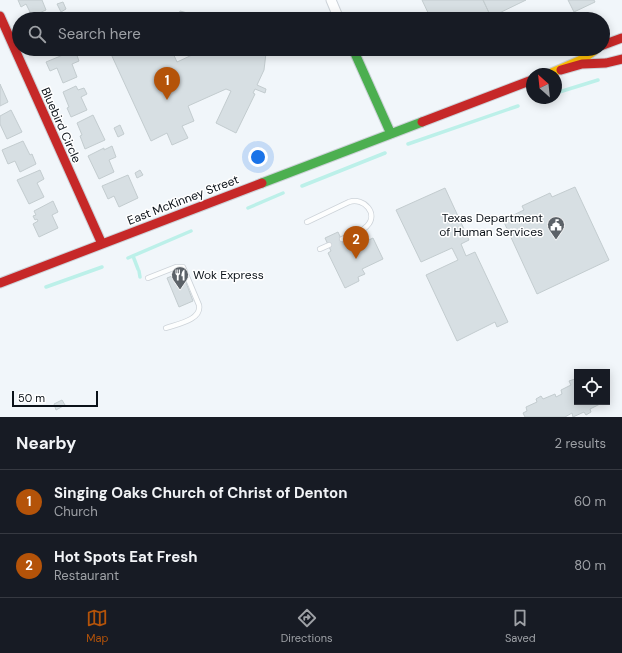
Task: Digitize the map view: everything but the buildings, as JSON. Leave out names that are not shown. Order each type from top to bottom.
[{"type":"main road","name":"Bluebird Circle","points":[[0,16],[12,43]]},
{"type":"main road","points":[[610,42],[620,38]]},
{"type":"main road","name":"Bluebird Circle","points":[[18,56],[102,244]]},
{"type":"main road","points":[[356,56],[391,134]]},
{"type":"main road","points":[[562,69],[587,56]]},
{"type":"main road","points":[[562,69],[582,64],[606,63],[622,59]]},
{"type":"main road","name":"East McKinney Street","points":[[0,283],[526,82]]},
{"type":"street","points":[[331,0],[336,12]]},
{"type":"lane","points":[[307,222],[349,202],[356,200],[364,203],[368,207],[371,216],[369,225],[364,229],[342,239]]},
{"type":"lane","points":[[320,249],[329,245]]},
{"type":"lane","points":[[148,278],[176,267],[183,267],[199,305],[199,311],[196,316],[166,328]]},
{"type":"waterway","points":[[562,91],[598,80]]},
{"type":"waterway","points":[[408,144],[518,106]]},
{"type":"waterway","points":[[302,186],[385,153]]},
{"type":"waterway","points":[[248,208],[283,193]]},
{"type":"waterway","points":[[128,258],[191,231]]},
{"type":"waterway","points":[[133,256],[138,269]]},
{"type":"waterway","points":[[46,287],[102,267]]},
{"type":"waterway","points":[[139,271],[140,277]]},
{"type":"traffic: fast","points":[[356,56],[391,134]]},
{"type":"traffic: fast","points":[[262,183],[422,122]]},
{"type":"traffic: slow","points":[[562,68],[586,56]]},
{"type":"traffic: jam","points":[[0,16],[12,43]]},
{"type":"traffic: jam","points":[[610,42],[622,38]]},
{"type":"traffic: jam","points":[[18,56],[102,244]]},
{"type":"traffic: jam","points":[[562,70],[582,64],[606,63],[622,59]]},
{"type":"traffic: jam","points":[[422,122],[526,82]]},
{"type":"traffic: jam","points":[[0,283],[262,183]]},
{"type":"place","name":"Singing Oaks Church of Christ of Denton","points":[[167,100]]},
{"type":"place","name":"Texas Department of Human Services","points":[[556,240]]},
{"type":"place","name":"Hot Spots Eat Fresh","points":[[356,259]]},
{"type":"place","name":"Wok Express","points":[[180,290]]}]
